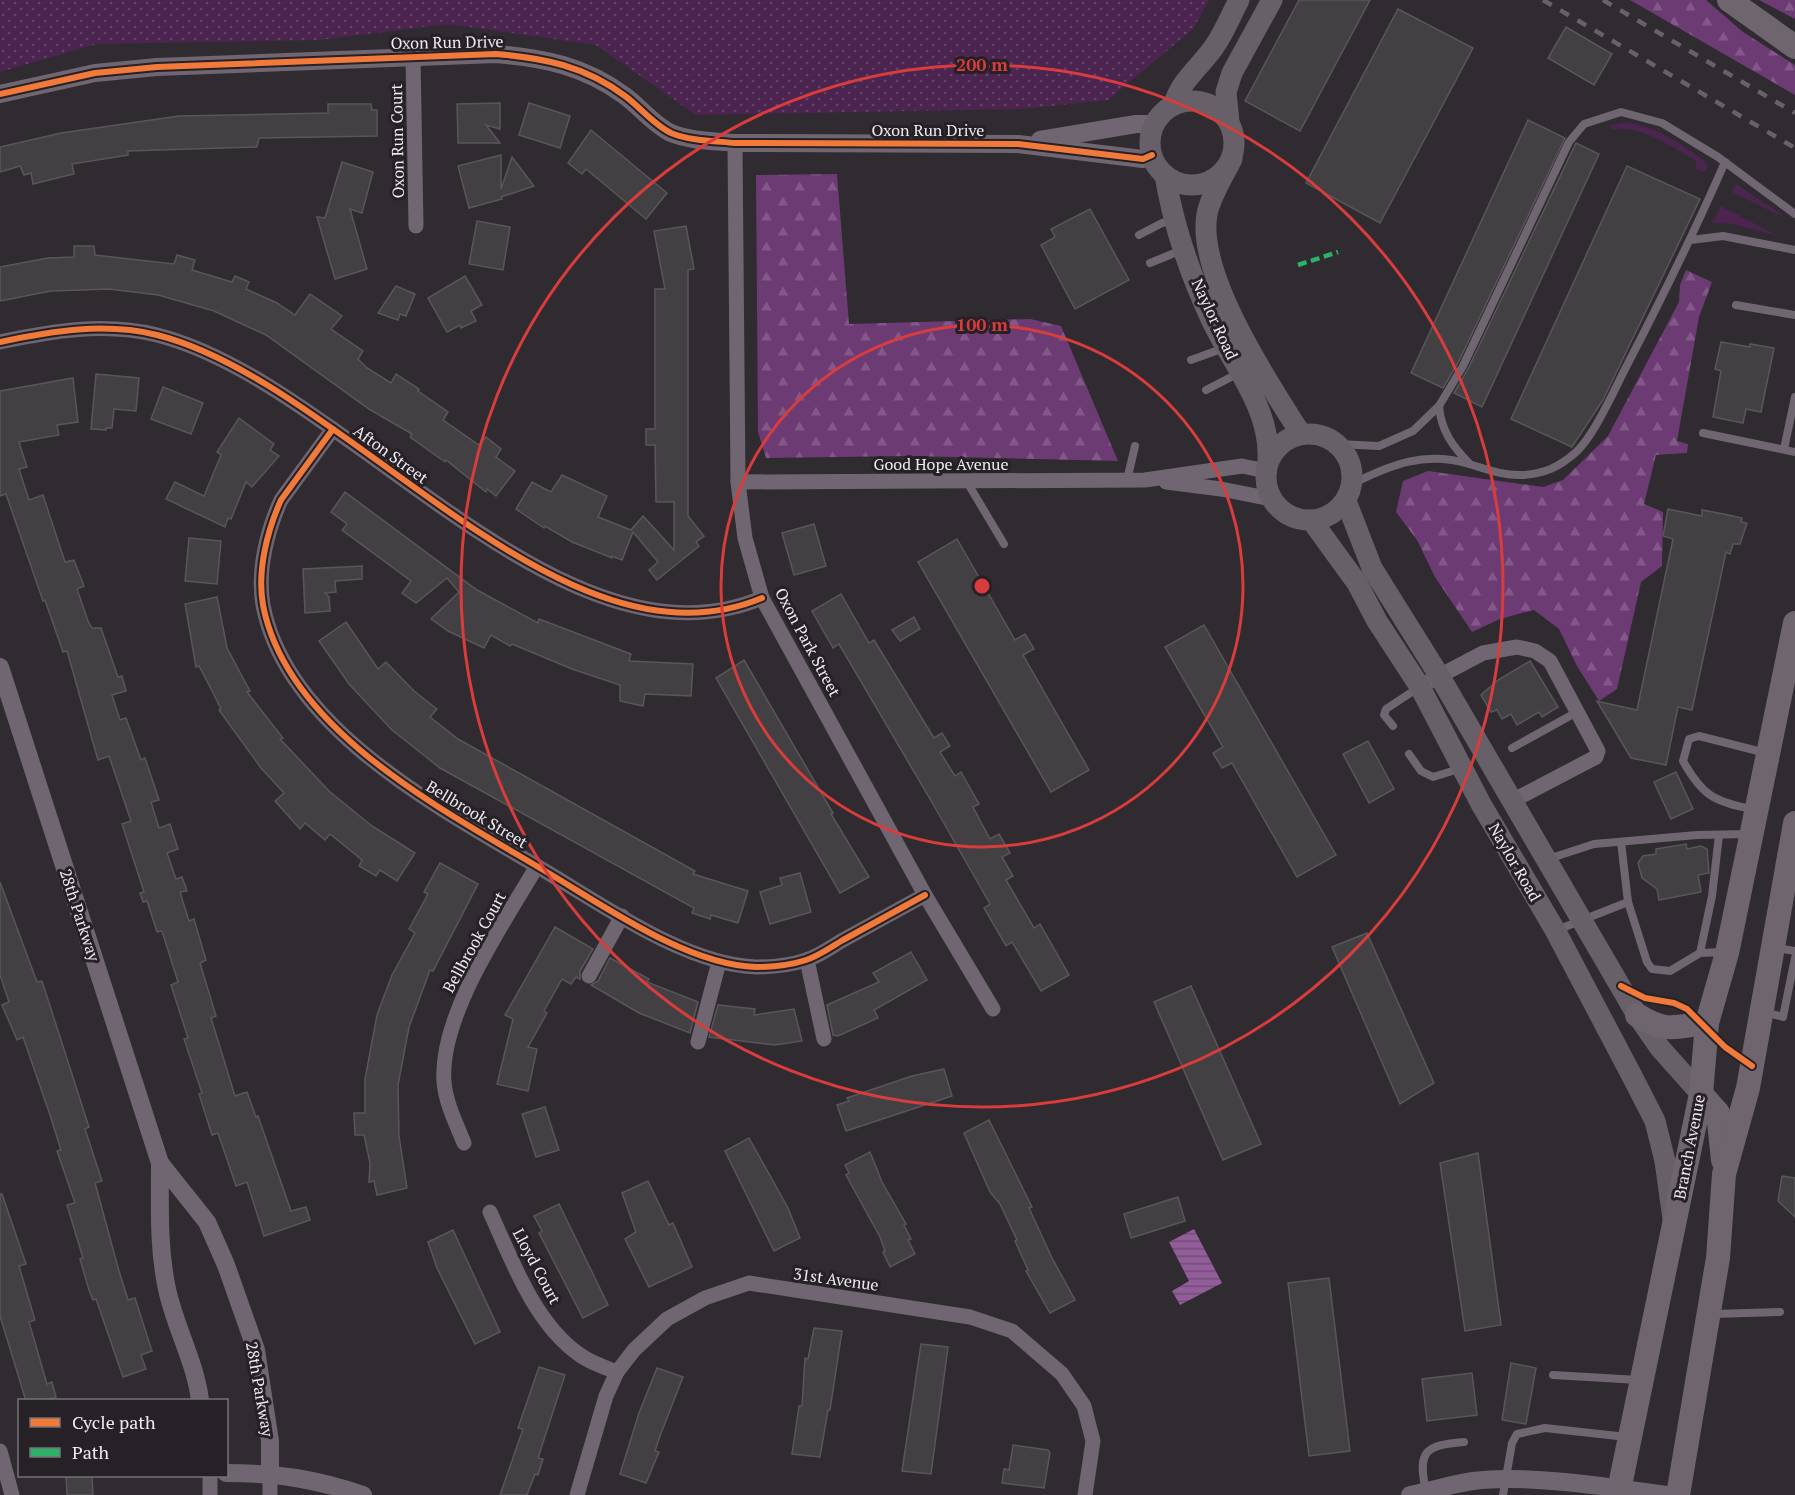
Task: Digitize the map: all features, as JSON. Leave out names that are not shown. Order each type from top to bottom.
[{"type":"highway","points":[[1729,0],[1795,47]]},
{"type":"highway","name":"Branch Avenue","points":[[1618,1491],[1701,1094],[1707,1023],[1727,952],[1795,622]]},
{"type":"highway","points":[[1724,1174],[1748,1088],[1761,1012],[1784,949],[1795,823]]},
{"type":"highway","points":[[1637,1015],[1653,1025],[1674,1029],[1707,1023]]},
{"type":"highway","points":[[1678,1495],[1718,1258],[1724,1174],[1718,1113],[1701,1094]]},
{"type":"main road","points":[[1239,0],[1216,45],[1190,76],[1176,96],[1173,105],[1155,124],[1151,134],[1152,155],[1165,175],[1177,182],[1190,185],[1203,184],[1232,159],[1234,135],[1229,122],[1226,92],[1232,73],[1272,0]]},
{"type":"main road","points":[[1173,105],[1198,101],[1221,112],[1229,122]]},
{"type":"main road","name":"Naylor Road","points":[[1232,159],[1207,215],[1208,245],[1220,287],[1260,370],[1301,434]]},
{"type":"main road","name":"Naylor Road","points":[[1165,175],[1174,221],[1210,317],[1225,348],[1241,372],[1262,416],[1269,442],[1267,466]]},
{"type":"main road","points":[[1301,434],[1320,435],[1337,444],[1349,462],[1349,493],[1337,511],[1312,521],[1288,516],[1271,499],[1266,485],[1267,466],[1276,448],[1287,439],[1301,434]]},
{"type":"main road","name":"Naylor Road","points":[[1349,493],[1372,568],[1440,677],[1637,1015],[1660,1048],[1701,1094]]},
{"type":"main road","name":"Naylor Road","points":[[1312,521],[1358,584],[1377,621],[1420,687],[1555,930],[1655,1120],[1665,1161],[1673,1222]]},
{"type":"street","name":"Oxon Run Drive","points":[[0,94],[95,73],[157,67],[413,55],[496,54],[538,57],[567,65],[610,85],[670,132],[691,138],[735,143],[1018,144],[1143,159],[1152,155]]},
{"type":"street","name":"Oxon Run Court","points":[[413,55],[416,226]]},
{"type":"street","name":"Oxon Run Drive","points":[[1018,144],[1136,124],[1155,124]]},
{"type":"street","name":"Oxon Park Street","points":[[735,143],[738,482],[744,538],[762,598],[925,895],[993,1009]]},
{"type":"street","name":"Afton Street","points":[[0,342],[51,331],[90,328],[155,334],[192,346],[227,361],[271,385],[490,540],[537,568],[592,592],[640,608],[682,613],[741,606],[762,598]]},
{"type":"street","name":"Bellbrook Street","points":[[333,429],[281,500],[270,531],[262,583],[262,603],[278,649],[307,694],[328,719],[362,751],[422,798],[537,866],[622,916],[697,955],[719,962],[756,966],[807,960],[925,895]]},
{"type":"street","name":"Good Hope Avenue","points":[[1145,480],[1242,466],[1267,466]]},
{"type":"street","name":"Good Hope Avenue","points":[[738,482],[1145,480],[1221,489],[1271,499]]},
{"type":"street","points":[[1420,687],[1483,653],[1517,647],[1535,651],[1550,661],[1598,751],[1596,757],[1512,801]]},
{"type":"street","name":"28th Parkway","points":[[1,672],[160,1163],[159,1234],[167,1290],[198,1380],[200,1399]]},
{"type":"street","name":"Bellbrook Court","points":[[464,1143],[448,1105],[444,1081],[451,1035],[469,986],[537,866]]},
{"type":"street","points":[[589,976],[622,916]]},
{"type":"street","points":[[807,960],[824,1039]]},
{"type":"street","points":[[698,1042],[719,962]]},
{"type":"street","name":"28th Parkway","points":[[160,1163],[207,1222],[230,1276],[256,1350],[270,1441],[270,1495]]},
{"type":"street","name":"Lloyd Court","points":[[490,1212],[533,1301],[561,1339],[593,1363],[617,1372]]},
{"type":"street","name":"31st Avenue","points":[[577,1495],[606,1396],[617,1372],[634,1350],[667,1319],[705,1298],[750,1283],[990,1322],[1012,1331],[1062,1374],[1084,1406],[1093,1441],[1085,1495]]},
{"type":"street","points":[[0,1451],[12,1495]]},
{"type":"street","points":[[228,1473],[270,1473],[324,1489],[363,1495]]},
{"type":"street","points":[[210,1477],[210,1495]]},
{"type":"street","points":[[1422,1494],[1473,1481],[1503,1487],[1666,1495]]},
{"type":"lane","points":[[1337,444],[1379,446],[1413,431],[1439,406],[1463,366],[1569,142],[1584,124],[1621,112],[1662,123],[1725,162],[1795,214]]},
{"type":"lane","points":[[1349,493],[1409,459],[1448,459],[1470,464],[1486,471],[1520,476],[1548,472],[1577,452],[1605,409],[1691,240],[1725,162]]},
{"type":"lane","points":[[1139,235],[1162,223],[1174,221]]},
{"type":"lane","points":[[1691,240],[1723,236],[1795,250]]},
{"type":"lane","points":[[1150,263],[1185,249]]},
{"type":"lane","points":[[1736,304],[1795,315]]},
{"type":"lane","points":[[1191,360],[1225,348]]},
{"type":"lane","points":[[1206,390],[1241,372]]},
{"type":"lane","points":[[1784,449],[1795,397]]},
{"type":"lane","points":[[1439,406],[1440,423],[1453,447],[1470,464]]},
{"type":"lane","points":[[1703,433],[1795,452]]},
{"type":"lane","points":[[1126,480],[1135,446]]},
{"type":"lane","points":[[967,482],[1004,544]]},
{"type":"lane","points":[[1393,726],[1384,715],[1386,709],[1420,687]]},
{"type":"lane","points":[[1512,748],[1577,712]]},
{"type":"lane","points":[[1756,809],[1722,803],[1711,797],[1695,782],[1683,761],[1689,739],[1699,736],[1767,753]]},
{"type":"lane","points":[[1409,754],[1421,771],[1433,777],[1463,768]]},
{"type":"lane","points":[[1546,859],[1594,844],[1750,834]]},
{"type":"lane","points":[[1700,953],[1712,896],[1719,835]]},
{"type":"lane","points":[[1621,842],[1628,902],[1647,962],[1652,969],[1670,971],[1700,953],[1727,952]]},
{"type":"lane","points":[[1555,930],[1628,902]]},
{"type":"lane","points":[[1761,1012],[1783,1017],[1795,958]]},
{"type":"lane","points":[[1708,1314],[1780,1312]]},
{"type":"lane","points":[[1553,1375],[1641,1380]]},
{"type":"lane","points":[[1503,1487],[1512,1443],[1517,1434],[1545,1428],[1629,1437]]},
{"type":"lane","points":[[1422,1494],[1424,1456],[1430,1448],[1439,1444],[1464,1442]]},
{"type":"shaded area","points":[[0,0],[1209,0],[1193,29],[1108,100],[1024,109],[696,115],[596,45],[448,24],[320,40],[96,44],[0,72]]},
{"type":"shaded area","points":[[1625,122],[1658,131],[1705,161],[1708,167],[1704,172],[1696,169],[1696,161],[1667,143],[1634,130],[1612,130],[1610,125]]},
{"type":"shaded area","points":[[1736,184],[1783,215],[1783,217],[1732,192]]},
{"type":"shaded area","points":[[1721,206],[1778,236],[1733,224],[1712,223]]},
{"type":"shaded area","points":[[1194,1229],[1222,1283],[1180,1305],[1172,1291],[1189,1281],[1169,1242]]},
{"type":"green space","points":[[1630,0],[1706,0],[1743,32],[1795,65],[1795,95]]},
{"type":"green space","points":[[1759,0],[1795,0],[1795,19]]},
{"type":"green space","points":[[837,174],[849,324],[1030,319],[1061,326],[1118,461],[909,456],[766,458],[758,432],[756,175]]},
{"type":"green space","points":[[1686,270],[1712,282],[1699,317],[1677,441],[1688,444],[1687,453],[1656,455],[1644,504],[1663,512],[1662,566],[1641,582],[1617,689],[1599,701],[1577,666],[1559,629],[1534,610],[1500,619],[1472,632],[1435,577],[1417,540],[1396,512],[1403,481],[1428,471],[1543,487],[1563,480],[1608,436],[1679,302],[1680,285]]},
{"type":"building","points":[[1299,0],[1370,0],[1300,131],[1245,101]]},
{"type":"building","points":[[1398,9],[1473,48],[1380,223],[1306,183]]},
{"type":"building","points":[[1566,27],[1612,54],[1594,85],[1548,58]]},
{"type":"building","points":[[500,103],[500,129],[486,125],[500,143],[458,143],[457,104]]},
{"type":"building","points":[[529,103],[570,116],[560,148],[519,135]]},
{"type":"building","points":[[328,104],[371,104],[372,110],[377,110],[377,136],[259,138],[257,147],[128,151],[128,155],[72,164],[74,174],[33,184],[31,173],[24,175],[20,166],[0,172],[0,147],[61,133],[179,116],[328,113]]},
{"type":"building","points":[[1528,120],[1565,138],[1458,363],[1443,388],[1411,373]]},
{"type":"building","points":[[591,130],[667,193],[646,219],[586,169],[582,174],[568,163]]},
{"type":"building","points":[[1576,143],[1599,154],[1482,407],[1454,393],[1468,369]]},
{"type":"building","points":[[501,155],[501,189],[512,157],[534,186],[501,197],[502,199],[469,208],[458,166]]},
{"type":"building","points":[[342,162],[373,172],[362,213],[350,209],[367,269],[335,279],[317,217],[325,218]]},
{"type":"building","points":[[1627,166],[1700,199],[1603,400],[1572,447],[1511,419]]},
{"type":"building","points":[[1090,209],[1129,280],[1075,309],[1041,245],[1055,237],[1051,229]]},
{"type":"building","points":[[477,221],[510,227],[503,270],[469,264]]},
{"type":"building","points":[[686,226],[694,269],[688,270],[688,516],[704,536],[696,542],[699,546],[657,580],[649,570],[658,562],[633,532],[622,560],[572,542],[545,526],[544,528],[516,509],[532,482],[551,492],[562,475],[607,496],[598,517],[631,530],[643,516],[674,550],[674,502],[656,502],[655,445],[646,445],[646,429],[655,429],[655,289],[665,289],[654,231]]},
{"type":"building","points":[[74,246],[94,246],[95,255],[174,264],[177,255],[195,260],[192,270],[232,282],[235,276],[249,282],[246,289],[277,303],[295,315],[310,294],[342,316],[331,329],[363,351],[358,359],[367,368],[391,383],[396,374],[419,389],[418,391],[448,412],[443,420],[479,445],[486,437],[501,449],[496,457],[515,471],[496,496],[487,489],[486,492],[446,460],[445,462],[410,437],[412,434],[369,409],[266,335],[214,311],[158,295],[109,289],[51,291],[0,301],[0,267],[48,258],[74,257]]},
{"type":"building","points":[[465,276],[482,305],[471,311],[476,321],[461,328],[460,325],[447,332],[428,298]]},
{"type":"building","points":[[396,286],[415,294],[406,316],[400,314],[398,320],[378,313]]},
{"type":"building","points":[[1721,342],[1774,348],[1761,412],[1746,409],[1743,423],[1713,417],[1721,371],[1715,369]]},
{"type":"building","points":[[96,374],[139,378],[136,411],[114,409],[112,428],[106,428],[106,430],[91,429]]},
{"type":"building","points":[[73,378],[78,422],[57,425],[59,435],[19,442],[27,467],[19,469],[29,500],[43,495],[65,562],[74,560],[84,586],[77,589],[88,621],[92,628],[101,628],[118,677],[122,676],[126,691],[112,695],[120,720],[126,718],[141,760],[145,758],[159,800],[151,802],[159,828],[170,824],[178,849],[167,853],[176,879],[182,877],[187,891],[180,892],[189,921],[194,919],[206,960],[200,963],[216,1016],[211,1018],[235,1096],[247,1092],[256,1117],[258,1116],[291,1211],[306,1207],[310,1220],[264,1236],[247,1182],[236,1186],[218,1133],[212,1135],[199,1094],[202,1093],[184,1039],[188,1038],[171,985],[178,982],[162,931],[157,932],[147,901],[143,902],[140,893],[144,892],[122,824],[131,821],[109,756],[98,760],[67,651],[63,652],[45,600],[43,601],[6,494],[0,496],[0,391]]},
{"type":"building","points":[[163,387],[203,403],[191,434],[151,419]]},
{"type":"building","points":[[239,418],[274,444],[270,450],[279,456],[252,487],[246,482],[231,519],[228,518],[225,527],[166,499],[175,482],[204,496],[221,455],[217,452]]},
{"type":"building","points":[[345,492],[477,590],[538,623],[539,619],[631,654],[629,661],[693,664],[691,696],[645,694],[643,706],[620,701],[620,685],[572,669],[512,644],[510,646],[491,635],[484,648],[448,631],[431,619],[459,592],[447,578],[416,603],[402,593],[411,581],[342,530],[347,524],[331,512]]},
{"type":"building","points":[[1668,509],[1702,516],[1702,510],[1742,518],[1741,522],[1747,523],[1740,544],[1733,544],[1730,554],[1726,552],[1692,710],[1678,707],[1666,765],[1631,758],[1597,701],[1637,710],[1673,539],[1663,536]]},
{"type":"building","points":[[814,524],[826,566],[794,575],[782,533]]},
{"type":"building","points":[[189,538],[221,541],[217,584],[185,581]]},
{"type":"building","points":[[957,539],[1015,640],[1025,634],[1034,649],[1023,655],[1089,770],[1051,792],[918,562]]},
{"type":"building","points":[[362,566],[362,579],[335,581],[336,592],[325,593],[329,597],[330,611],[305,613],[303,569]]},
{"type":"building","points":[[841,594],[869,643],[874,640],[934,738],[942,733],[950,746],[940,752],[955,776],[961,772],[979,804],[973,807],[990,839],[999,834],[1010,853],[1002,857],[1013,876],[1006,880],[1034,928],[1040,924],[1069,975],[1041,991],[1012,942],[1006,946],[984,908],[990,904],[930,799],[839,644],[833,648],[812,611]]},
{"type":"building","points":[[217,597],[227,648],[250,691],[247,692],[283,738],[280,739],[329,791],[372,826],[415,853],[397,881],[380,870],[376,876],[359,866],[362,860],[330,834],[325,840],[305,823],[300,829],[275,801],[284,793],[261,768],[219,710],[221,709],[199,666],[196,667],[185,604]]},
{"type":"building","points":[[914,617],[920,629],[900,641],[892,630]]},
{"type":"building","points":[[346,622],[378,669],[386,662],[414,691],[437,709],[430,717],[458,739],[695,871],[693,874],[748,891],[738,923],[711,915],[710,919],[692,913],[694,908],[440,768],[392,730],[349,684],[319,641]]},
{"type":"building","points":[[1204,625],[1336,855],[1297,877],[1232,763],[1222,768],[1213,753],[1223,747],[1165,647]]},
{"type":"building","points":[[744,660],[869,877],[840,893],[716,678]]},
{"type":"building","points":[[1530,661],[1558,707],[1542,717],[1539,712],[1517,725],[1511,714],[1502,719],[1497,710],[1491,712],[1481,695],[1498,680]]},
{"type":"building","points":[[1368,741],[1394,789],[1369,803],[1343,754]]},
{"type":"building","points":[[1676,772],[1693,809],[1671,819],[1654,782]]},
{"type":"building","points":[[1686,844],[1687,849],[1701,846],[1707,849],[1709,873],[1698,875],[1701,892],[1659,900],[1657,889],[1642,878],[1638,863],[1643,856],[1656,854],[1656,849]]},
{"type":"building","points":[[440,863],[478,884],[433,971],[430,970],[409,1027],[398,1085],[399,1136],[407,1188],[377,1195],[374,1181],[369,1182],[370,1163],[364,1135],[355,1135],[354,1113],[365,1113],[365,1079],[377,1015],[392,975],[415,933],[409,929],[428,894],[424,892]]},
{"type":"building","points":[[800,873],[811,912],[770,924],[760,892],[782,885],[780,878]]},
{"type":"building","points":[[0,882],[37,982],[42,981],[89,1127],[85,1129],[102,1181],[95,1183],[119,1271],[128,1300],[135,1298],[152,1351],[141,1355],[146,1369],[123,1377],[96,1299],[93,1300],[89,1290],[80,1259],[83,1258],[67,1205],[75,1203],[57,1151],[61,1150],[50,1115],[23,1037],[17,1040],[2,1005],[9,1002],[0,975]]},
{"type":"building","points":[[555,927],[593,949],[580,971],[580,979],[576,977],[571,984],[562,979],[544,1011],[547,1013],[528,1047],[537,1049],[528,1091],[497,1084],[513,1019],[505,1015]]},
{"type":"building","points":[[1367,933],[1434,1083],[1400,1104],[1332,947]]},
{"type":"building","points":[[911,952],[927,980],[874,1010],[878,1018],[838,1036],[833,1035],[827,1005],[879,982],[873,973]]},
{"type":"building","points":[[610,958],[649,979],[647,982],[698,1002],[690,1033],[639,1013],[591,985],[598,981]]},
{"type":"building","points":[[1191,986],[1261,1144],[1223,1160],[1154,1002]]},
{"type":"building","points":[[718,1005],[755,1009],[754,1015],[794,1009],[802,1041],[775,1045],[709,1037]]},
{"type":"building","points":[[944,1069],[952,1096],[846,1131],[837,1105],[849,1101],[847,1098],[912,1076]]},
{"type":"building","points":[[545,1107],[559,1150],[536,1157],[522,1114]]},
{"type":"building","points":[[989,1120],[1032,1207],[1029,1208],[1052,1258],[1075,1300],[1050,1313],[1026,1271],[1028,1270],[1015,1241],[1017,1240],[1000,1204],[990,1192],[964,1133]]},
{"type":"building","points":[[749,1138],[788,1208],[800,1238],[774,1251],[725,1151]]},
{"type":"building","points":[[870,1152],[882,1182],[906,1224],[904,1225],[911,1239],[908,1240],[915,1254],[890,1267],[883,1252],[885,1251],[880,1237],[846,1175],[849,1173],[845,1165]]},
{"type":"building","points":[[1478,1153],[1501,1325],[1465,1331],[1440,1163]]},
{"type":"building","points":[[1782,1176],[1795,1178],[1795,1217],[1778,1201]]},
{"type":"building","points":[[648,1181],[669,1225],[673,1223],[692,1267],[649,1287],[625,1239],[636,1232],[622,1193]]},
{"type":"building","points":[[0,1194],[2,1194],[26,1264],[19,1266],[35,1320],[29,1322],[47,1384],[52,1382],[56,1397],[25,1399],[0,1316]]},
{"type":"building","points":[[1178,1197],[1185,1221],[1131,1238],[1124,1214]]},
{"type":"building","points":[[559,1204],[608,1305],[583,1318],[539,1233],[542,1231],[534,1216]]},
{"type":"building","points":[[453,1230],[500,1332],[475,1344],[437,1268],[428,1242]]},
{"type":"building","points":[[1329,1278],[1350,1451],[1309,1456],[1288,1283]]},
{"type":"building","points":[[814,1328],[842,1331],[820,1457],[792,1454],[799,1406],[802,1406],[805,1358],[808,1359]]},
{"type":"building","points":[[921,1344],[948,1347],[931,1474],[902,1471]]},
{"type":"building","points":[[1511,1363],[1536,1368],[1526,1424],[1502,1420]]},
{"type":"building","points":[[539,1367],[565,1375],[538,1458],[543,1459],[538,1475],[535,1474],[527,1495],[500,1495],[523,1429],[518,1428]]},
{"type":"building","points":[[657,1368],[683,1377],[660,1436],[655,1451],[659,1452],[646,1483],[620,1474],[639,1413]]},
{"type":"building","points":[[1472,1373],[1477,1415],[1427,1421],[1422,1379]]},
{"type":"building","points":[[1013,1445],[1048,1450],[1050,1453],[1044,1488],[1002,1483],[1004,1469],[1009,1470]]},
{"type":"building","points":[[66,1477],[92,1477],[93,1495],[67,1495]]},
{"type":"railway","points":[[1543,0],[1795,148]]},
{"type":"railway","points":[[1603,0],[1795,113]]},
{"type":"marked path","points":[[1298,265],[1338,252]]},
{"type":"cycle path","points":[[0,94],[95,73],[157,67],[496,54],[547,61],[595,77],[625,96],[665,130],[678,136],[694,139],[735,143],[1018,144],[1143,159],[1152,155]]},
{"type":"cycle path","points":[[0,342],[39,334],[98,329],[137,331],[157,335],[229,363],[302,408],[454,516],[531,564],[609,599],[686,613],[762,598]]},
{"type":"cycle path","points":[[333,429],[281,500],[264,551],[261,592],[278,651],[304,692],[338,730],[378,764],[421,796],[622,918],[676,946],[730,964],[768,967],[806,960],[925,895]]},
{"type":"cycle path","points":[[1621,986],[1645,998],[1674,1003],[1687,1009],[1725,1047],[1752,1066]]}]
